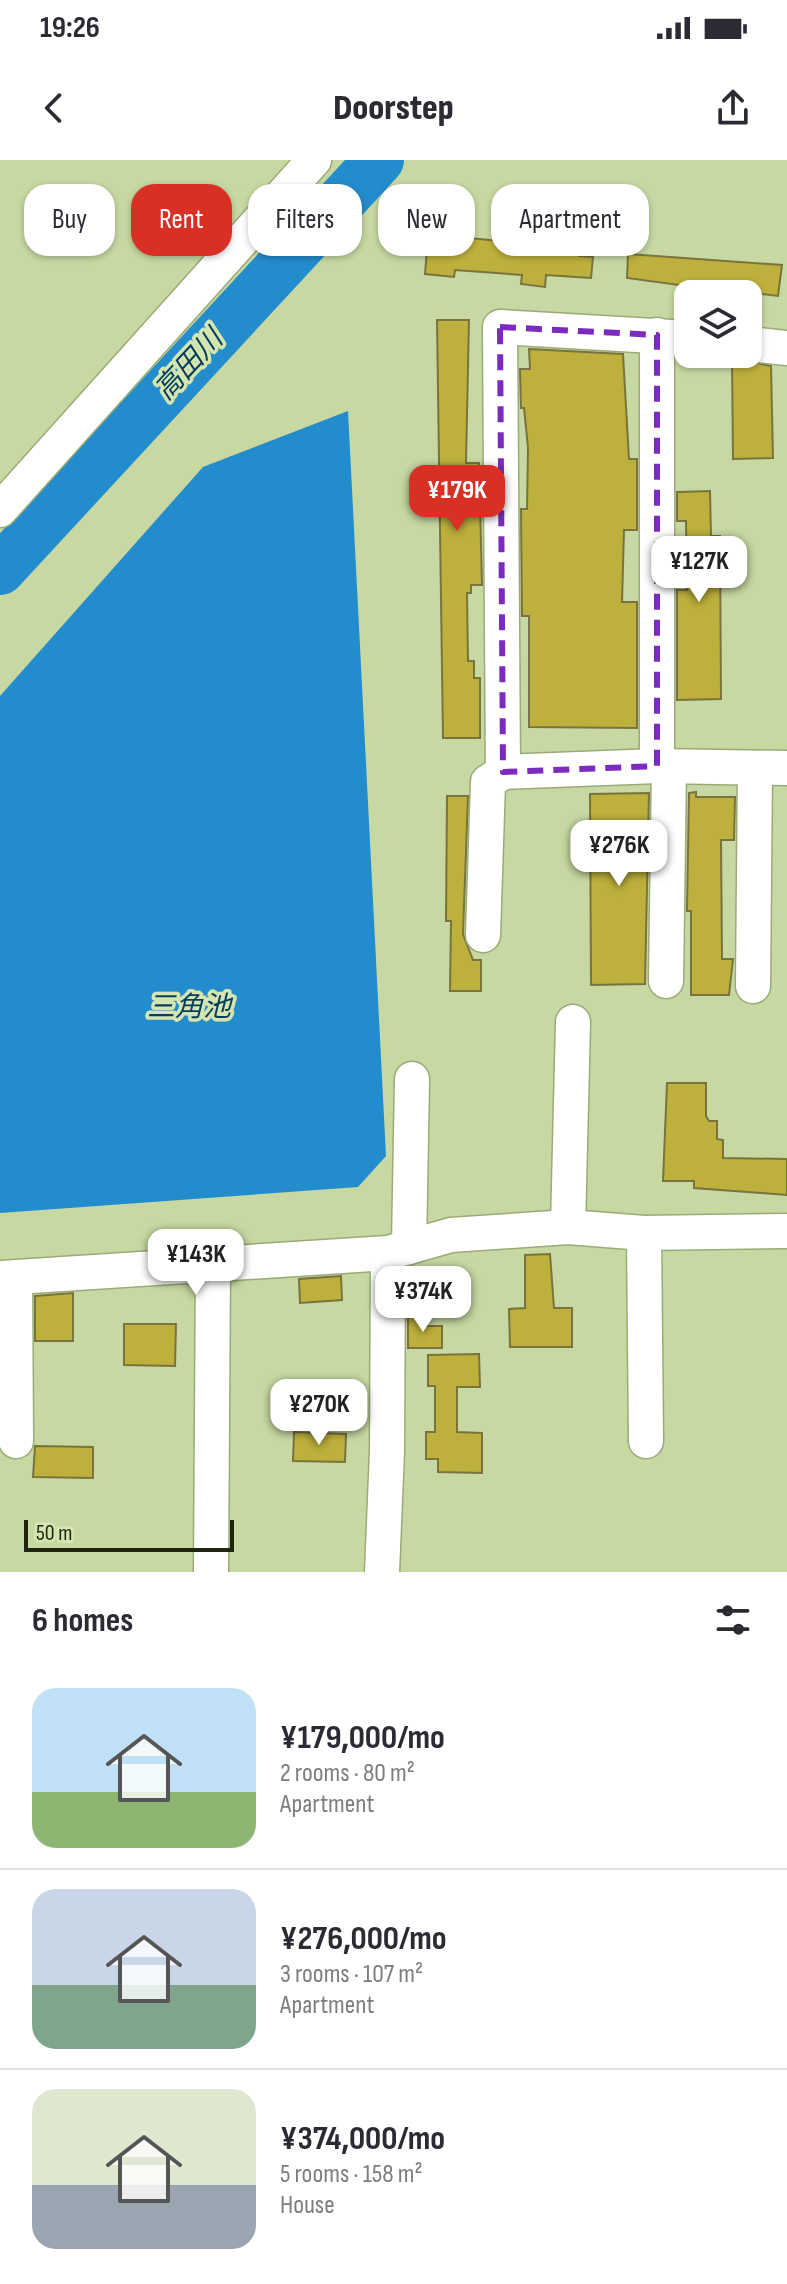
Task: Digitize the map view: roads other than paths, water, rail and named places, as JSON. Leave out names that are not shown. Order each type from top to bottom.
[{"type":"street","points":[[0,510],[314,160]]},
{"type":"street","points":[[503,772],[500,327],[672,337],[663,766],[666,981]]},
{"type":"street","points":[[762,345],[787,348]]},
{"type":"street","points":[[483,935],[488,782],[503,772],[663,766],[771,768],[753,986]]},
{"type":"street","points":[[568,1227],[573,1022]]},
{"type":"street","points":[[382,1572],[399,1250],[412,1079]]},
{"type":"street","points":[[16,1441],[7,1278],[213,1267],[399,1250],[451,1235],[568,1227],[644,1233],[787,1231]]},
{"type":"street","points":[[644,1233],[646,1441]]},
{"type":"street","points":[[211,1572],[213,1267]]},
{"type":"water","name":"三角池","points":[[348,411],[386,1156],[358,1187],[0,1213],[0,696],[203,467]]},
{"type":"waterway","name":"高田川","points":[[0,570],[379,160]]}]
